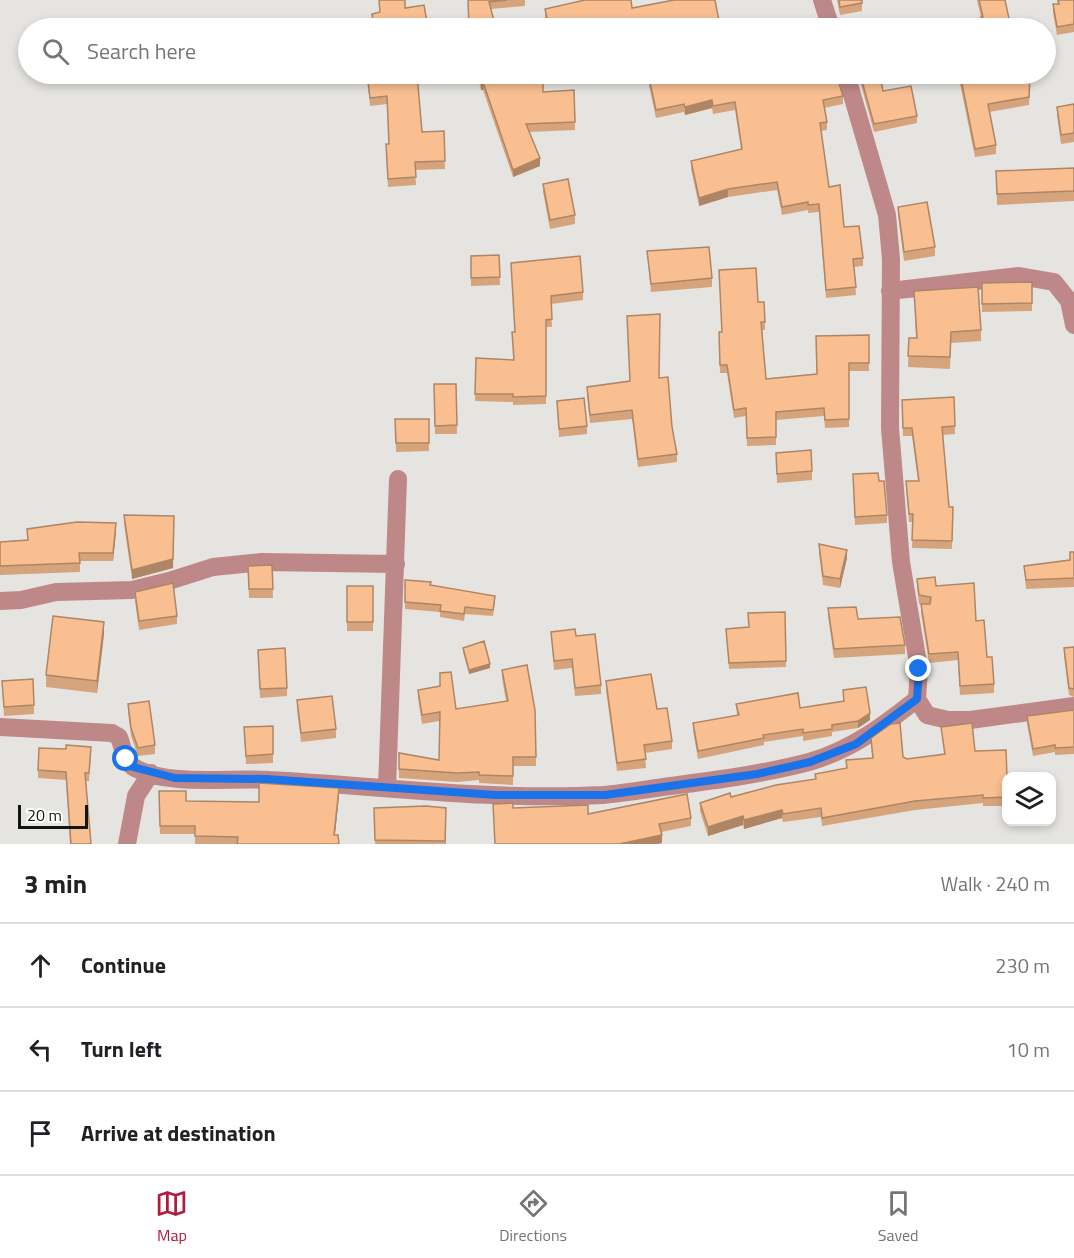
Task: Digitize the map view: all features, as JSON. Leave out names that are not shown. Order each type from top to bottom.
[{"type":"street","points":[[822,0],[828,18]]},
{"type":"street","points":[[849,84],[887,215],[890,291],[890,428],[901,562],[919,669],[917,699],[927,715],[948,720],[1074,706]]},
{"type":"street","points":[[890,291],[1019,276],[1054,282],[1069,301],[1074,325]]},
{"type":"street","points":[[387,788],[398,479]]},
{"type":"street","points":[[0,602],[56,592],[132,590],[213,567],[262,562],[396,564]]},
{"type":"street","points":[[0,727],[112,733],[119,736],[126,759],[133,767],[175,778],[266,779],[496,795],[605,795],[757,774],[810,762],[856,744],[917,699]]},
{"type":"street","points":[[127,844],[136,796],[151,773]]},
{"type":"building","points":[[379,0],[405,0],[405,8],[424,5],[426,18],[373,18],[372,14],[380,12]]},
{"type":"building","points":[[468,0],[507,0],[489,2],[493,18],[469,18]]},
{"type":"building","points":[[585,0],[631,0],[632,8],[674,0],[715,0],[718,18],[547,18],[545,9]]},
{"type":"building","points":[[839,0],[862,0],[862,3],[840,7]]},
{"type":"building","points":[[979,0],[1005,0],[1009,18],[981,18],[983,17]]},
{"type":"building","points":[[1058,0],[1074,0],[1074,24],[1057,27],[1053,4],[1059,4]]},
{"type":"building","points":[[368,84],[418,84],[422,132],[444,131],[445,161],[415,162],[416,177],[388,179],[387,96],[370,98]]},
{"type":"building","points":[[484,84],[543,84],[543,92],[574,90],[575,122],[526,124],[540,158],[513,170]]},
{"type":"building","points":[[650,84],[839,84],[843,96],[823,100],[827,122],[820,123],[829,187],[840,185],[844,227],[859,226],[863,258],[853,259],[856,287],[826,290],[819,204],[808,205],[808,202],[782,207],[777,182],[728,189],[699,198],[691,161],[742,149],[735,102],[713,106],[712,100],[685,107],[684,104],[656,110]]},
{"type":"building","points":[[863,84],[882,84],[883,91],[911,86],[917,116],[874,124]]},
{"type":"building","points":[[962,84],[1030,84],[1029,97],[988,104],[996,145],[975,149]]},
{"type":"building","points":[[1074,104],[1074,133],[1061,135],[1057,107]]},
{"type":"building","points":[[1074,168],[1074,191],[997,194],[996,171]]},
{"type":"building","points":[[568,179],[575,215],[550,220],[543,184]]},
{"type":"building","points":[[927,202],[935,247],[904,252],[898,207]]},
{"type":"building","points":[[709,247],[712,278],[651,284],[647,251]]},
{"type":"building","points":[[499,255],[500,277],[471,278],[471,256]]},
{"type":"building","points":[[580,256],[583,292],[551,296],[552,319],[546,320],[546,396],[513,397],[513,394],[475,394],[476,358],[514,360],[512,332],[515,332],[511,263]]},
{"type":"building","points":[[756,268],[758,302],[764,302],[765,322],[761,322],[766,379],[817,374],[816,336],[869,335],[869,363],[849,363],[849,419],[825,420],[824,408],[776,412],[776,437],[747,438],[746,408],[734,410],[727,365],[720,365],[719,332],[722,332],[719,270]]},
{"type":"building","points":[[1032,282],[1032,303],[982,304],[982,283]]},
{"type":"building","points":[[978,287],[981,330],[951,332],[950,357],[908,356],[909,338],[917,338],[914,291]]},
{"type":"building","points":[[660,314],[659,378],[668,377],[672,427],[677,454],[638,459],[632,410],[590,415],[587,387],[630,381],[627,316]]},
{"type":"building","points":[[434,384],[456,384],[457,425],[435,426]]},
{"type":"building","points":[[954,397],[955,426],[942,427],[949,507],[953,507],[952,541],[912,540],[913,514],[909,514],[906,481],[919,481],[912,428],[903,428],[902,400]]},
{"type":"building","points":[[584,398],[587,426],[559,429],[557,401]]},
{"type":"building","points":[[395,419],[429,419],[429,443],[396,443]]},
{"type":"building","points":[[811,450],[812,471],[777,474],[776,453]]},
{"type":"building","points":[[878,473],[879,481],[884,481],[887,515],[855,517],[853,474]]},
{"type":"building","points":[[124,515],[174,516],[173,559],[132,570]]},
{"type":"building","points":[[77,522],[116,523],[113,553],[79,553],[80,563],[0,566],[0,542],[28,540],[27,529]]},
{"type":"building","points":[[819,544],[847,550],[840,579],[823,576]]},
{"type":"building","points":[[1070,552],[1074,552],[1074,578],[1026,580],[1024,566],[1070,560]]},
{"type":"building","points":[[272,565],[273,589],[249,589],[248,566]]},
{"type":"building","points":[[935,577],[936,586],[974,583],[976,621],[984,620],[987,657],[992,657],[994,684],[960,686],[958,652],[929,654],[921,604],[930,604],[931,597],[919,595],[917,579]]},
{"type":"building","points":[[405,580],[431,582],[430,585],[495,596],[493,610],[465,607],[464,614],[440,611],[441,605],[405,602]]},
{"type":"building","points":[[173,583],[177,616],[139,621],[135,592]]},
{"type":"building","points":[[347,586],[373,586],[373,622],[347,622]]},
{"type":"building","points":[[856,607],[858,619],[900,617],[905,645],[834,649],[828,608]]},
{"type":"building","points":[[785,612],[786,661],[729,663],[726,629],[749,627],[748,613]]},
{"type":"building","points":[[53,616],[104,622],[97,681],[46,675]]},
{"type":"building","points":[[575,629],[576,636],[595,634],[601,685],[575,688],[572,659],[554,661],[551,632]]},
{"type":"building","points":[[484,641],[490,664],[469,670],[463,648]]},
{"type":"building","points":[[1074,647],[1074,689],[1069,688],[1064,648]]},
{"type":"building","points":[[285,648],[287,688],[260,689],[258,650]]},
{"type":"building","points":[[527,665],[535,710],[536,757],[513,757],[513,776],[479,775],[479,772],[457,773],[399,769],[399,753],[439,760],[440,712],[422,715],[418,690],[440,686],[440,673],[451,672],[456,709],[508,701],[502,670]]},
{"type":"building","points":[[651,674],[657,709],[667,708],[672,741],[644,745],[646,759],[617,763],[606,681]]},
{"type":"building","points":[[33,679],[34,705],[4,707],[2,681]]},
{"type":"building","points":[[866,687],[870,713],[858,721],[832,725],[832,729],[803,733],[803,729],[763,735],[764,738],[698,751],[693,723],[739,715],[736,704],[798,693],[800,708],[844,701],[843,690]]},
{"type":"building","points":[[332,696],[336,729],[301,733],[297,700]]},
{"type":"building","points":[[149,701],[155,745],[138,748],[131,728],[128,704]]},
{"type":"building","points":[[1074,710],[1074,747],[1055,748],[1055,745],[1033,749],[1027,716]]},
{"type":"building","points":[[900,723],[903,757],[907,759],[945,754],[941,727],[972,723],[975,751],[1006,750],[1007,772],[1002,772],[1002,797],[983,798],[983,795],[915,801],[822,818],[821,808],[783,814],[782,810],[744,820],[743,816],[708,827],[700,803],[730,793],[731,797],[776,785],[816,779],[815,774],[847,768],[846,760],[873,758],[871,738],[891,724]]},
{"type":"building","points":[[273,726],[273,754],[246,756],[244,727]]},
{"type":"building","points":[[66,745],[91,747],[89,773],[85,773],[91,844],[71,844],[66,772],[38,770],[39,748],[66,749]]},
{"type":"building","points":[[259,783],[339,788],[334,835],[338,835],[339,844],[237,844],[238,837],[195,836],[195,826],[160,826],[159,791],[186,791],[186,801],[259,802]]},
{"type":"building","points":[[687,794],[691,818],[659,824],[662,835],[619,844],[495,844],[493,804],[513,803],[513,808],[588,805],[588,814]]},
{"type":"building","points":[[426,806],[446,808],[445,841],[375,840],[374,808]]},
{"type":"route","points":[[126,759],[133,767],[175,778],[266,779],[496,795],[605,795],[757,774],[810,762],[836,753],[856,744],[917,699],[919,669]]}]
